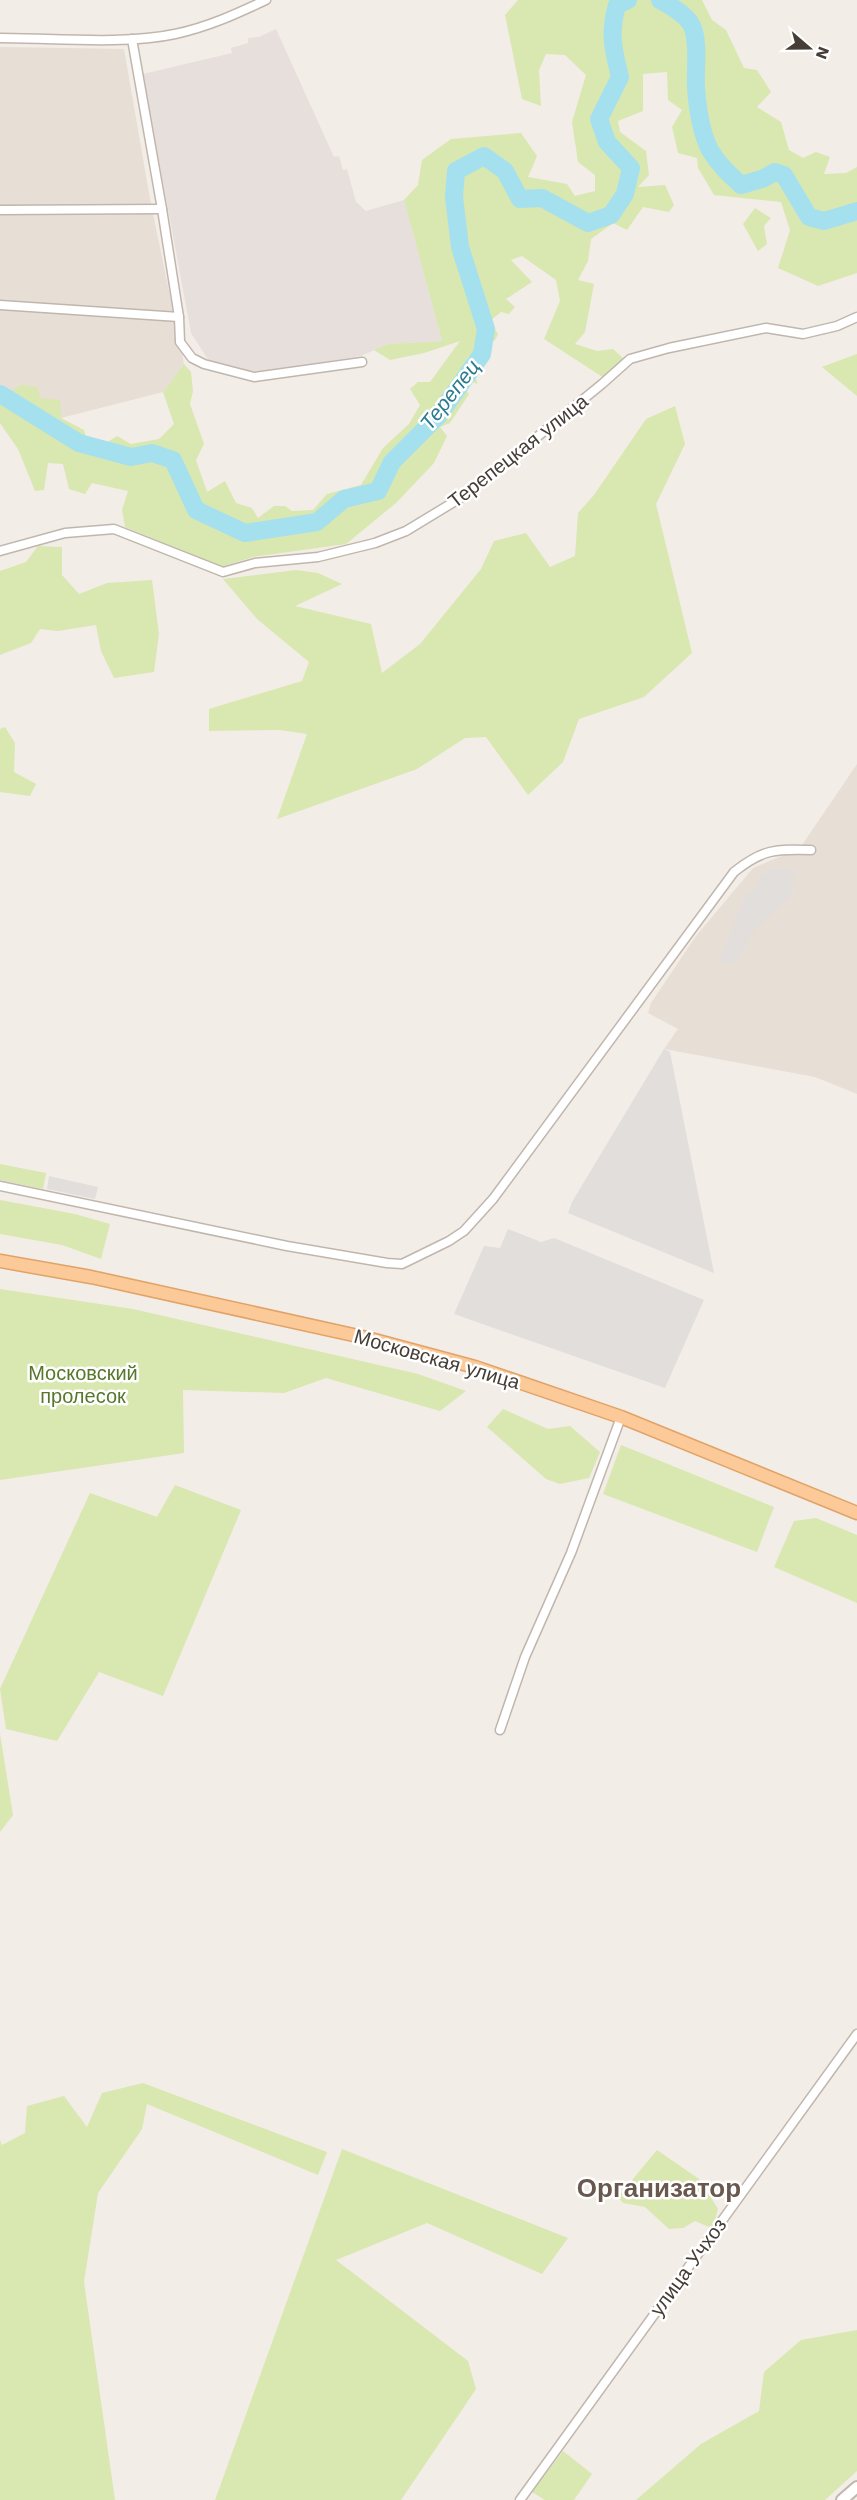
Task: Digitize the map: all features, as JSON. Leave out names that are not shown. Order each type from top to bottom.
[{"type":"main road","name":"Московская улица","points":[[0,1261],[91,1276],[367,1338],[475,1367],[621,1417],[857,1513]]},
{"type":"street","points":[[0,38],[132,39],[174,35],[216,23],[266,0]]},
{"type":"street","points":[[132,39],[162,209],[179,317],[180,342],[192,358],[204,364],[254,377],[362,362]]},
{"type":"street","points":[[0,210],[162,209]]},
{"type":"street","points":[[0,305],[179,317]]},
{"type":"street","name":"Терепецкая улица","points":[[0,551],[65,533],[114,529],[223,572],[255,564],[318,557],[375,543],[406,531],[467,494],[577,406],[630,359],[669,348],[766,328],[803,334],[837,326],[857,317]]},
{"type":"street","points":[[0,1186],[288,1246],[402,1264],[464,1231],[493,1199],[734,872],[766,851],[812,850]]},
{"type":"street","points":[[500,1730],[525,1657],[571,1553],[621,1417]]},
{"type":"street","name":"улица Учхоз","points":[[520,2500],[857,2034]]},
{"type":"street","points":[[842,2500],[857,2487]]},
{"type":"shaded area","points":[[276,29],[334,157],[339,156],[343,170],[347,169],[356,202],[366,211],[404,200],[442,341],[388,344],[361,356],[254,373],[209,361],[191,333],[143,74],[232,53],[231,48],[248,43],[248,38],[259,37]]},
{"type":"shaded area","points":[[0,47],[124,49],[150,199],[184,364],[163,392],[61,418],[0,391]]},
{"type":"shaded area","points":[[857,764],[857,1094],[815,1077],[664,1049],[678,1029],[648,1013],[651,1003],[696,936],[753,868],[800,848]]},
{"type":"shaded area","points":[[779,868],[795,870],[795,887],[789,898],[755,930],[735,964],[719,961],[747,891],[755,892],[761,877],[770,870]]},
{"type":"shaded area","points":[[664,1049],[670,1052],[714,1273],[568,1213],[572,1202]]},
{"type":"shaded area","points":[[49,1176],[98,1187],[95,1199],[47,1189]]},
{"type":"shaded area","points":[[508,1229],[541,1242],[554,1238],[704,1300],[665,1388],[454,1314],[484,1246],[500,1248]]},
{"type":"green space","points":[[518,0],[702,0],[712,20],[726,30],[744,68],[757,70],[771,92],[757,107],[781,122],[789,150],[803,158],[816,152],[830,157],[824,174],[846,173],[857,167],[857,273],[818,286],[778,268],[790,230],[781,202],[714,195],[698,168],[697,158],[678,153],[672,127],[682,110],[668,100],[667,72],[643,74],[643,111],[618,121],[620,132],[646,151],[649,175],[638,187],[665,185],[674,205],[669,212],[643,207],[627,230],[613,223],[591,239],[588,261],[578,280],[594,284],[585,332],[575,344],[597,351],[613,349],[624,359],[604,378],[544,339],[560,301],[556,280],[522,256],[511,260],[532,282],[506,299],[515,307],[509,314],[501,312],[490,321],[498,334],[495,340],[467,358],[478,384],[456,376],[469,394],[450,423],[440,427],[447,436],[434,463],[396,503],[346,544],[253,557],[221,567],[125,527],[122,510],[128,491],[92,483],[85,494],[69,489],[63,464],[48,463],[44,490],[35,491],[18,449],[0,423],[0,400],[20,385],[37,387],[40,398],[60,400],[61,418],[84,430],[86,437],[106,443],[117,436],[131,444],[159,439],[174,424],[163,392],[184,364],[191,372],[193,391],[190,404],[204,444],[196,460],[207,492],[225,481],[236,503],[252,508],[258,518],[274,506],[285,506],[292,511],[313,510],[327,494],[361,485],[383,448],[409,424],[420,405],[410,389],[418,382],[430,382],[460,341],[424,353],[390,360],[374,350],[388,344],[442,341],[404,200],[418,185],[422,160],[451,139],[521,133],[537,156],[528,177],[567,184],[575,196],[595,191],[595,175],[578,162],[572,122],[586,75],[565,55],[546,54],[539,70],[541,106],[522,99],[505,15]]},
{"type":"green space","points":[[755,208],[771,218],[764,226],[767,244],[758,251],[743,224]]},
{"type":"green space","points":[[857,354],[857,396],[822,367]]},
{"type":"green space","points":[[675,406],[685,444],[656,504],[692,653],[644,697],[579,719],[563,762],[528,795],[486,737],[465,738],[417,769],[277,819],[307,734],[280,730],[209,731],[209,709],[302,681],[309,662],[257,619],[223,579],[296,570],[318,573],[342,584],[295,606],[371,624],[382,673],[420,644],[481,569],[494,541],[526,533],[550,567],[575,556],[578,513],[594,495],[646,419]]},
{"type":"green space","points":[[38,546],[62,547],[62,575],[79,594],[107,583],[152,580],[159,634],[154,672],[114,678],[101,651],[96,625],[58,631],[40,629],[31,643],[0,655],[0,571],[26,562]]},
{"type":"green space","points":[[5,727],[15,743],[14,772],[36,784],[30,796],[0,792],[0,729]]},
{"type":"green space","points":[[0,1164],[46,1173],[43,1189],[0,1180]]},
{"type":"green space","points":[[0,1200],[75,1214],[110,1224],[101,1259],[62,1245],[0,1234]]},
{"type":"green space","name":"Московский пролесок","points":[[0,1289],[133,1309],[418,1374],[466,1391],[440,1411],[326,1378],[284,1393],[183,1390],[184,1453],[0,1480]]},
{"type":"green space","points":[[503,1409],[548,1429],[570,1426],[600,1452],[589,1478],[560,1484],[546,1479],[487,1427]]},
{"type":"green space","points":[[621,1445],[774,1507],[757,1552],[603,1494]]},
{"type":"green space","points":[[175,1485],[241,1510],[163,1696],[99,1672],[57,1741],[6,1729],[0,1689],[90,1493],[157,1517]]},
{"type":"green space","points":[[816,1518],[857,1535],[857,1603],[774,1567],[794,1521]]},
{"type":"green space","points":[[0,1734],[13,1815],[0,1832]]},
{"type":"green space","points":[[143,2083],[327,2152],[318,2175],[147,2104],[142,2129],[98,2193],[84,2282],[115,2500],[0,2500],[0,2140],[2,2145],[25,2133],[27,2106],[64,2096],[87,2127],[102,2093]]},
{"type":"green space","points":[[342,2149],[568,2238],[542,2274],[427,2223],[336,2260],[468,2361],[476,2389],[401,2500],[215,2500]]},
{"type":"green space","points":[[657,2150],[699,2179],[718,2209],[714,2223],[709,2227],[695,2221],[683,2228],[669,2229],[645,2207],[623,2203],[618,2197]]},
{"type":"green space","points":[[857,2330],[857,2471],[825,2500],[636,2500],[701,2444],[759,2411],[764,2372],[801,2340]]},
{"type":"green space","points":[[563,2451],[592,2474],[574,2500],[545,2500],[532,2492]]},
{"type":"waterway","name":"Терепец","points":[[0,394],[79,443],[131,457],[152,453],[173,460],[196,510],[245,533],[317,522],[344,499],[378,491],[392,462],[438,416],[482,354],[486,329],[460,247],[454,197],[456,171],[484,156],[505,171],[520,199],[542,198],[588,223],[611,215],[625,194],[631,168],[607,142],[599,119],[620,77],[614,49],[613,24],[617,5],[628,0]]},
{"type":"waterway","name":"Терепец","points":[[660,0],[683,15],[690,22],[694,31],[696,91],[701,123],[706,142],[724,169],[741,185],[762,179],[775,172],[784,175],[809,217],[824,221],[857,211]]},
{"type":"district","name":"Организатор","points":[[659,2188]]}]
